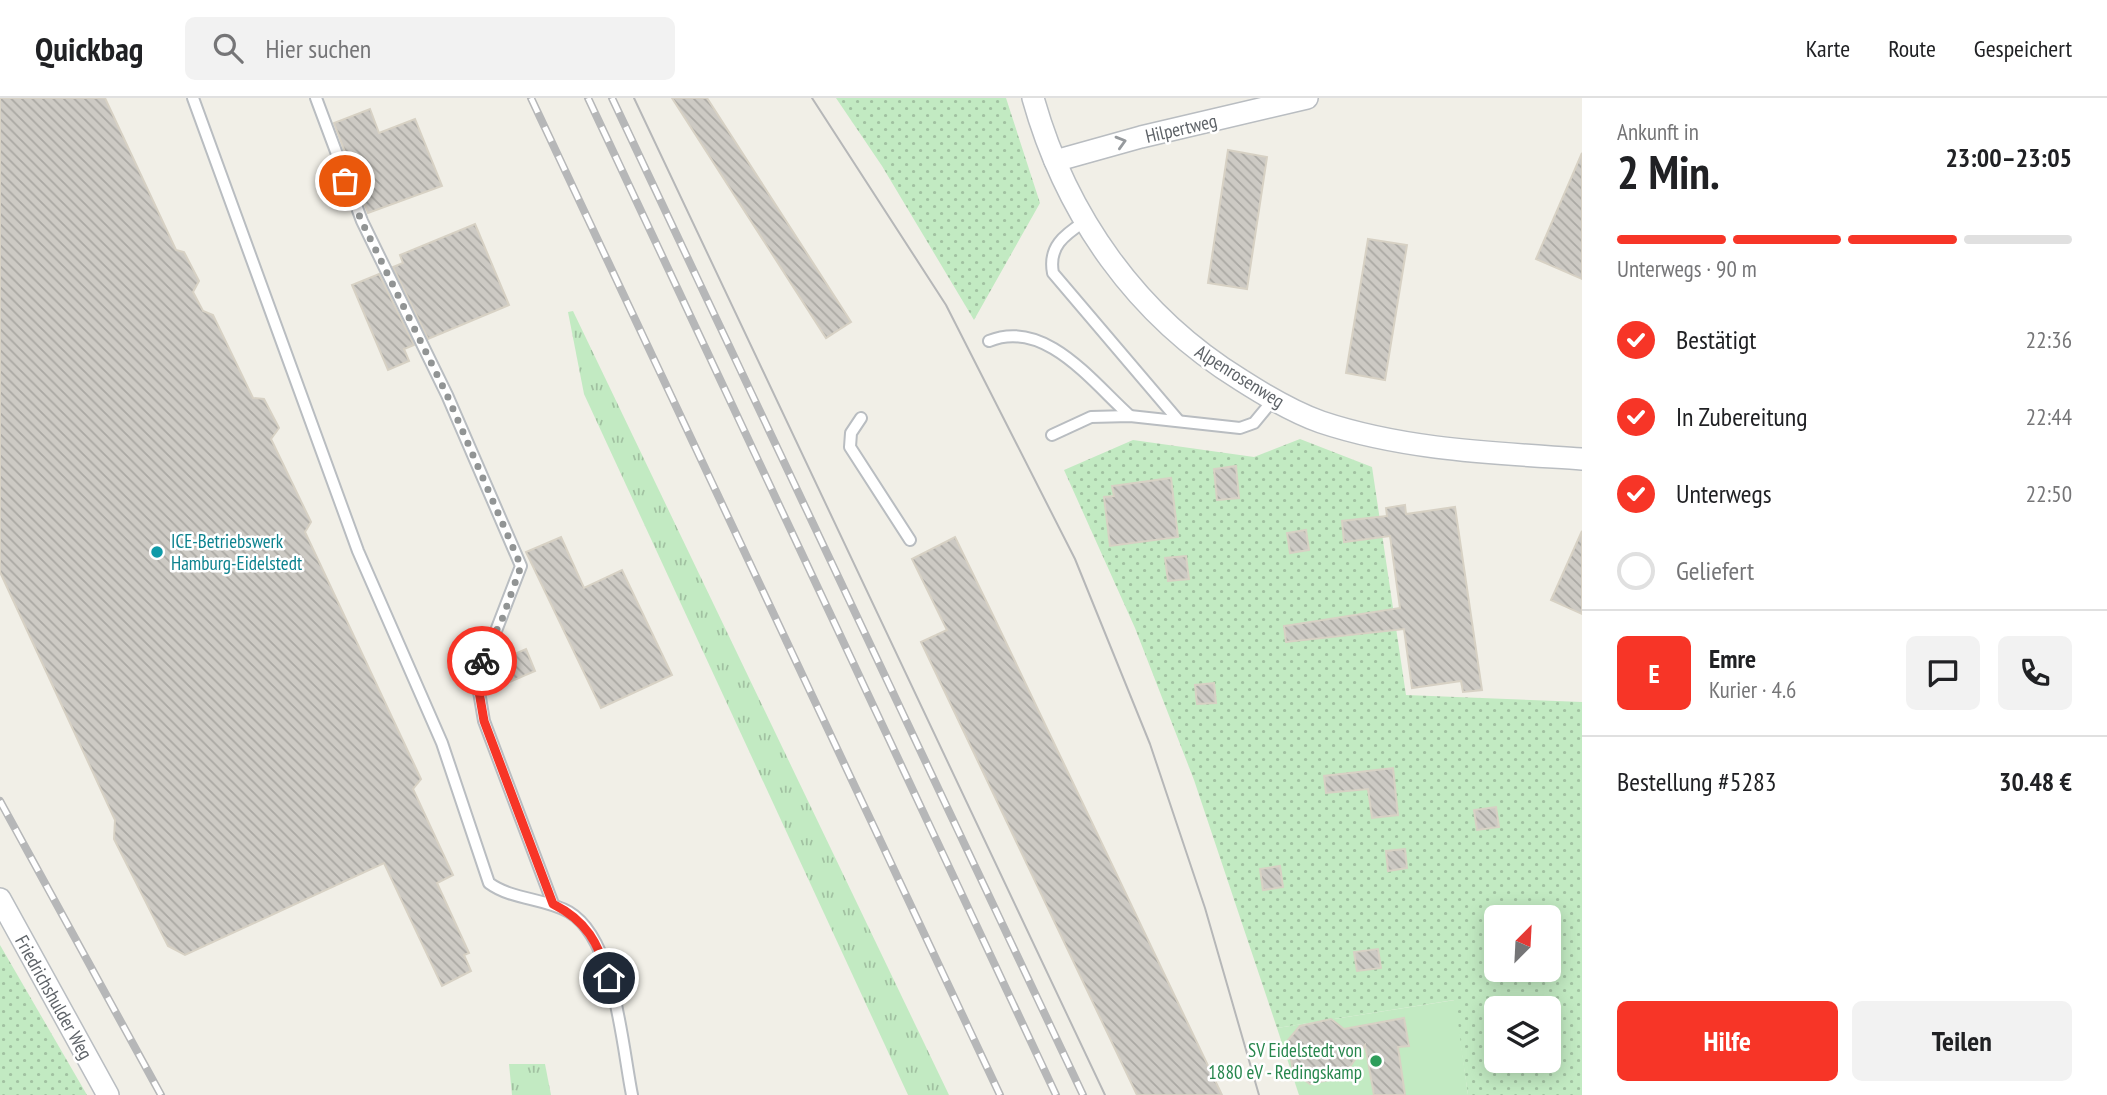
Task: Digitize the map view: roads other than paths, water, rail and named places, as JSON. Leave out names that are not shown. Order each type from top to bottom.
[{"type":"street","name":"Alpenrosenweg","points":[[1032,98],[1055,161],[1084,222],[1145,305],[1186,342],[1273,400],[1320,421],[1410,444],[1582,459]]},
{"type":"street","name":"Hilpertweg","points":[[1055,161],[1141,137],[1307,98]]},
{"type":"street","name":"Friedrichshulder Weg","points":[[0,899],[108,1095]]},
{"type":"lane","points":[[193,98],[358,551],[442,743],[489,883],[498,890],[553,904],[572,914],[588,929],[599,946],[609,978],[632,1095]]},
{"type":"lane","points":[[316,98],[362,222],[447,395],[521,566],[477,680],[484,721],[553,904]]},
{"type":"lane","points":[[1084,222],[1059,240],[1051,261],[1053,272],[1178,420]]},
{"type":"lane","points":[[989,341],[1004,335],[1021,335],[1052,346],[1130,416]]},
{"type":"lane","points":[[1052,435],[1091,417],[1130,416],[1240,428],[1254,423],[1273,400]]},
{"type":"lane","points":[[861,418],[851,433],[850,447],[910,540]]},
{"type":"tram line","points":[[634,98],[1105,1095]]},
{"type":"tram line","points":[[812,98],[946,305],[1075,559],[1150,744],[1205,908],[1259,1095]]},
{"type":"railway","points":[[531,98],[1000,1095]]},
{"type":"railway","points":[[588,98],[1056,1095]]},
{"type":"railway","points":[[612,98],[1083,1095]]},
{"type":"railway","points":[[0,801],[161,1095]]},
{"type":"place","name":"ICE-Betriebswerk Hamburg-Eidelstedt","points":[[157,552]]},
{"type":"place","name":"SV Eidelstedt von 1880 eV - Redingskamp","points":[[1376,1061]]}]
